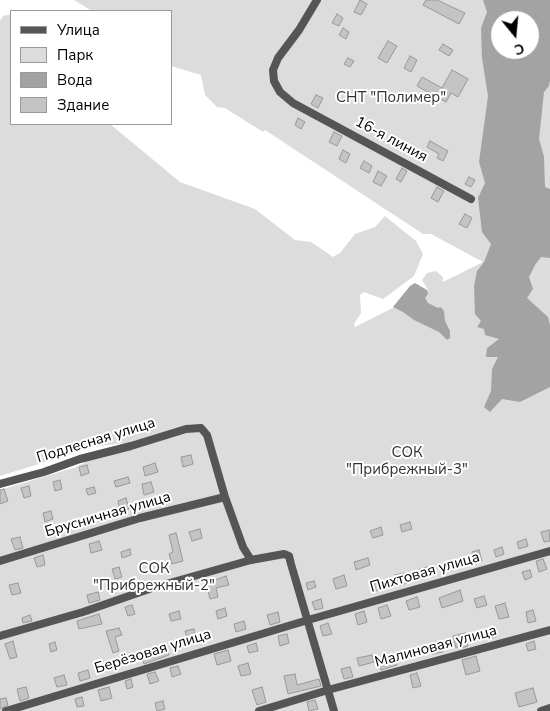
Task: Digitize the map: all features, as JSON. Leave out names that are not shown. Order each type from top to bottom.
[{"type":"street","name":"16-я линия","points":[[316,0],[299,30],[278,58],[273,70],[274,81],[280,92],[293,103],[471,199]]},
{"type":"street","name":"Подлесная улица","points":[[0,484],[44,472],[80,458],[131,446],[186,429],[201,428],[207,435],[225,497]]},
{"type":"street","points":[[225,497],[243,547],[251,560]]},
{"type":"street","name":"Брусничная улица","points":[[0,561],[140,518],[225,497]]},
{"type":"street","name":"Пихтовая улица","points":[[308,620],[550,551]]},
{"type":"street","points":[[0,636],[83,612],[152,588],[251,560],[284,554],[289,556],[334,711]]},
{"type":"street","name":"Берёзовая улица","points":[[6,711],[308,620]]},
{"type":"street","name":"Малиновая улица","points":[[259,711],[328,690],[550,630]]},
{"type":"street","points":[[541,711],[550,708]]},
{"type":"green space","points":[[74,0],[550,0],[550,711],[0,711],[0,490],[76,467],[123,443],[94,447],[0,476],[0,21],[3,16],[10,14],[10,125],[111,125],[180,182],[255,209],[295,240],[311,242],[333,257],[340,253],[355,234],[375,227],[385,216],[416,241],[423,254],[414,276],[383,299],[364,292],[360,295],[361,313],[354,324],[355,327],[428,290],[422,280],[427,273],[436,271],[443,277],[443,282],[483,262],[431,234],[423,234],[265,130],[263,132],[225,108],[217,107],[205,95],[201,75],[172,66],[172,10],[90,10]]},
{"type":"water","points":[[483,0],[550,0],[550,80],[549,86],[544,92],[539,139],[544,157],[545,187],[550,189],[550,258],[541,257],[535,265],[529,277],[533,289],[527,298],[548,317],[550,325],[550,387],[520,402],[502,399],[490,412],[484,407],[491,391],[492,369],[498,357],[486,357],[487,348],[499,339],[485,335],[484,329],[477,327],[481,321],[475,314],[474,286],[477,271],[484,262],[491,244],[482,232],[478,198],[485,183],[479,162],[488,96],[482,58],[481,28],[487,12]]},
{"type":"water","points":[[415,283],[427,290],[428,294],[425,298],[428,303],[438,308],[441,307],[444,311],[445,321],[450,331],[450,338],[447,340],[439,332],[393,307],[410,286]]},
{"type":"building","points":[[360,0],[367,4],[361,15],[354,12]]},
{"type":"building","points":[[426,0],[437,0],[465,13],[459,24],[423,5]]},
{"type":"building","points":[[337,14],[343,18],[339,26],[332,23]]},
{"type":"building","points":[[343,28],[349,32],[346,39],[339,35]]},
{"type":"building","points":[[388,41],[397,46],[387,63],[378,58]]},
{"type":"building","points":[[443,44],[453,50],[449,56],[439,50]]},
{"type":"building","points":[[410,56],[417,60],[411,72],[404,68]]},
{"type":"building","points":[[348,58],[354,61],[350,67],[344,64]]},
{"type":"building","points":[[452,70],[468,79],[458,97],[451,93],[446,102],[417,86],[422,77],[442,88]]},
{"type":"building","points":[[316,95],[323,98],[318,108],[311,104]]},
{"type":"building","points":[[298,118],[305,122],[301,129],[295,125]]},
{"type":"building","points":[[334,132],[342,136],[337,146],[329,142]]},
{"type":"building","points":[[430,141],[448,151],[443,161],[437,158],[439,154],[427,147]]},
{"type":"building","points":[[343,150],[350,154],[346,163],[339,159]]},
{"type":"building","points":[[364,161],[372,166],[369,173],[360,168]]},
{"type":"building","points":[[402,168],[407,171],[401,182],[396,179]]},
{"type":"building","points":[[378,171],[387,176],[381,186],[373,182]]},
{"type":"building","points":[[469,177],[475,180],[471,187],[465,184]]},
{"type":"building","points":[[437,187],[444,191],[438,202],[431,198]]},
{"type":"building","points":[[465,214],[472,218],[467,228],[459,224]]},
{"type":"building","points":[[191,455],[193,464],[183,467],[181,457]]},
{"type":"building","points":[[155,463],[158,472],[145,476],[143,467]]},
{"type":"building","points":[[87,465],[89,473],[81,476],[79,467]]},
{"type":"building","points":[[128,477],[130,483],[116,487],[114,481]]},
{"type":"building","points":[[60,480],[62,489],[55,491],[53,482]]},
{"type":"building","points":[[151,482],[154,492],[144,495],[142,484]]},
{"type":"building","points":[[29,486],[31,496],[24,498],[21,488]]},
{"type":"building","points":[[94,487],[96,493],[88,495],[86,489]]},
{"type":"building","points":[[4,489],[8,501],[0,504],[0,490]]},
{"type":"building","points":[[126,498],[129,509],[120,511],[118,501]]},
{"type":"building","points":[[51,511],[53,519],[45,522],[43,513]]},
{"type":"building","points":[[410,522],[412,529],[402,532],[400,525]]},
{"type":"building","points":[[381,527],[383,535],[373,538],[370,531]]},
{"type":"building","points":[[200,529],[202,538],[192,541],[189,532]]},
{"type":"building","points":[[549,530],[550,541],[544,542],[541,532]]},
{"type":"building","points":[[176,533],[183,561],[172,564],[169,554],[173,552],[169,535]]},
{"type":"building","points":[[20,537],[23,548],[15,550],[11,539]]},
{"type":"building","points":[[526,539],[528,546],[519,549],[517,542]]},
{"type":"building","points":[[99,541],[102,550],[91,553],[89,544]]},
{"type":"building","points":[[502,547],[504,554],[496,557],[494,550]]},
{"type":"building","points":[[130,549],[131,555],[122,558],[121,552]]},
{"type":"building","points":[[479,550],[482,561],[475,564],[472,552]]},
{"type":"building","points":[[43,555],[45,565],[37,567],[34,558]]},
{"type":"building","points":[[368,558],[370,565],[356,570],[354,562]]},
{"type":"building","points":[[543,559],[547,569],[539,572],[536,561]]},
{"type":"building","points":[[119,567],[122,577],[115,579],[112,569]]},
{"type":"building","points":[[427,567],[429,573],[421,575],[419,569]]},
{"type":"building","points":[[530,570],[532,577],[525,580],[522,572]]},
{"type":"building","points":[[404,573],[407,583],[398,586],[395,575]]},
{"type":"building","points":[[344,575],[347,586],[336,589],[333,579]]},
{"type":"building","points":[[226,576],[229,585],[216,588],[218,597],[210,599],[206,583]]},
{"type":"building","points":[[314,581],[316,587],[308,590],[306,583]]},
{"type":"building","points":[[382,581],[384,588],[376,591],[374,583]]},
{"type":"building","points":[[18,583],[21,593],[12,595],[9,585]]},
{"type":"building","points":[[460,590],[463,601],[442,608],[439,598]]},
{"type":"building","points":[[98,592],[100,600],[89,603],[87,595]]},
{"type":"building","points":[[484,596],[487,605],[477,608],[474,599]]},
{"type":"building","points":[[417,597],[420,607],[409,610],[406,601]]},
{"type":"building","points":[[321,599],[323,608],[315,610],[312,602]]},
{"type":"building","points":[[505,603],[509,617],[499,619],[495,606]]},
{"type":"building","points":[[132,605],[135,614],[128,616],[125,607]]},
{"type":"building","points":[[387,605],[391,616],[381,619],[378,608]]},
{"type":"building","points":[[225,608],[227,616],[218,619],[216,611]]},
{"type":"building","points":[[533,610],[536,621],[528,623],[526,612]]},
{"type":"building","points":[[179,611],[181,619],[171,621],[169,614]]},
{"type":"building","points":[[364,611],[367,622],[358,625],[355,614]]},
{"type":"building","points":[[278,612],[280,622],[270,625],[267,615]]},
{"type":"building","points":[[99,614],[102,624],[79,629],[77,621]]},
{"type":"building","points":[[30,615],[32,621],[23,623],[22,618]]},
{"type":"building","points":[[244,621],[246,629],[236,632],[234,624]]},
{"type":"building","points":[[328,623],[332,634],[323,636],[320,626]]},
{"type":"building","points":[[119,628],[122,635],[115,637],[119,651],[113,653],[106,631]]},
{"type":"building","points":[[496,628],[498,636],[492,638],[490,630]]},
{"type":"building","points":[[194,629],[195,635],[187,637],[185,631]]},
{"type":"building","points":[[465,633],[468,646],[456,648],[453,636]]},
{"type":"building","points":[[287,634],[289,643],[280,646],[278,636]]},
{"type":"building","points":[[13,641],[17,657],[10,659],[5,644]]},
{"type":"building","points":[[440,641],[443,652],[432,654],[429,644]]},
{"type":"building","points":[[534,641],[536,649],[528,651],[526,644]]},
{"type":"building","points":[[55,642],[57,650],[51,652],[49,644]]},
{"type":"building","points":[[256,643],[258,651],[249,653],[247,646]]},
{"type":"building","points":[[167,647],[169,655],[144,664],[141,654]]},
{"type":"building","points":[[228,650],[231,661],[217,665],[214,654]]},
{"type":"building","points":[[416,650],[417,656],[408,658],[407,652]]},
{"type":"building","points":[[372,655],[374,662],[359,666],[357,658]]},
{"type":"building","points":[[476,656],[480,671],[466,675],[462,660]]},
{"type":"building","points":[[396,659],[397,665],[381,670],[379,664]]},
{"type":"building","points":[[248,663],[251,674],[241,676],[238,666]]},
{"type":"building","points":[[178,666],[181,674],[172,677],[170,668]]},
{"type":"building","points":[[350,667],[353,677],[344,679],[341,669]]},
{"type":"building","points":[[88,670],[90,678],[80,681],[78,673]]},
{"type":"building","points":[[155,672],[159,681],[150,684],[147,674]]},
{"type":"building","points":[[417,673],[421,686],[413,688],[410,675]]},
{"type":"building","points":[[295,674],[297,685],[319,679],[321,686],[288,694],[284,676]]},
{"type":"building","points":[[64,675],[67,685],[57,687],[54,678]]},
{"type":"building","points":[[131,679],[133,687],[127,689],[125,681]]},
{"type":"building","points":[[26,687],[29,698],[20,701],[17,689]]},
{"type":"building","points":[[109,687],[112,698],[101,701],[98,690]]},
{"type":"building","points":[[262,687],[266,702],[257,705],[252,690]]},
{"type":"building","points":[[533,688],[537,702],[519,707],[515,693]]},
{"type":"building","points":[[82,697],[84,706],[77,707],[75,699]]},
{"type":"building","points":[[6,698],[8,705],[0,709],[0,699]]},
{"type":"building","points":[[315,700],[318,709],[309,711],[307,702]]},
{"type":"building","points":[[163,701],[165,709],[157,711],[155,703]]},
{"type":"park label","name":"СНТ \"Полимер\"","points":[[391,98]]},
{"type":"park label","name":"СОК \"Прибрежный-3\"","points":[[407,462]]},
{"type":"park label","name":"СОК \"Прибрежный-2\"","points":[[154,578]]}]
